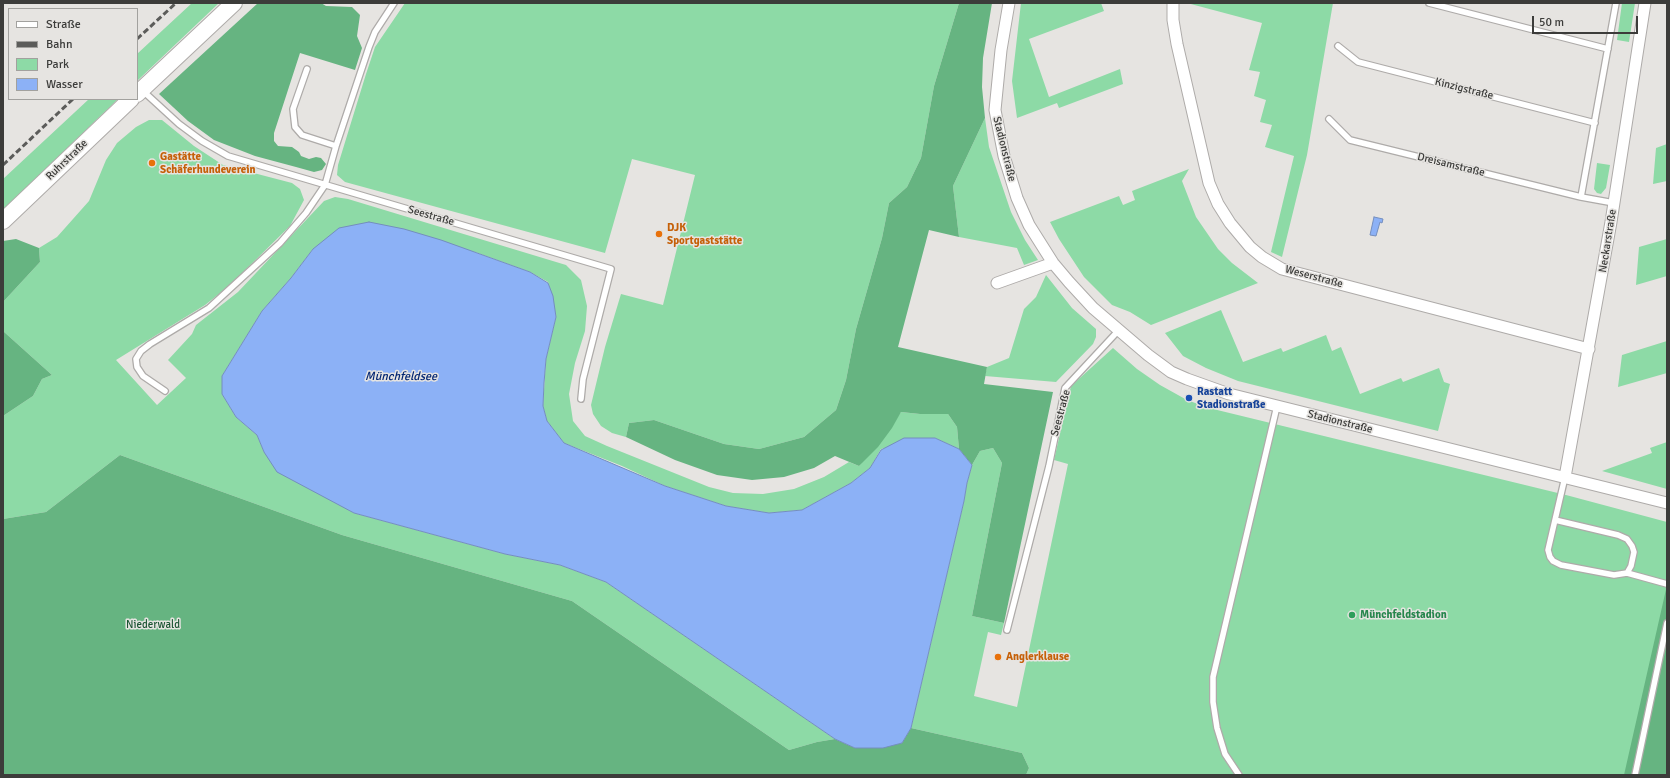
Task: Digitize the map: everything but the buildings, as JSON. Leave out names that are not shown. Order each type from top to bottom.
[{"type":"street","name":"Ruhrstraße","points":[[138,93],[234,3]]},
{"type":"street","name":"Stadionstraße","points":[[1009,3],[1001,50],[995,110],[1004,156],[1017,198],[1030,224],[1053,263],[1074,288],[1118,331],[1171,372],[1229,394],[1667,502]]},
{"type":"street","name":"Weserstraße","points":[[1174,3],[1174,20],[1177,44],[1209,183],[1230,223],[1250,247],[1262,257],[1282,269],[1589,348]]},
{"type":"street","name":"Neckarstraße","points":[[1565,477],[1614,203],[1645,3]]},
{"type":"street","name":"Ruhrstraße","points":[[3,221],[131,100]]},
{"type":"street","points":[[997,283],[1053,263]]},
{"type":"lane","points":[[165,391],[143,376],[137,367],[136,359],[141,351],[209,308],[280,243],[306,213],[325,185],[336,146],[375,32],[394,3]]},
{"type":"lane","points":[[1429,3],[1608,49]]},
{"type":"lane","points":[[1581,198],[1616,3]]},
{"type":"lane","name":"Kinzigstraße","points":[[1338,46],[1358,62],[1595,123]]},
{"type":"lane","points":[[307,69],[293,109],[295,127],[302,134],[336,146]]},
{"type":"lane","name":"Seestraße","points":[[138,95],[202,141],[228,156],[611,269],[583,379],[581,399]]},
{"type":"lane","name":"Dreisamstraße","points":[[1329,119],[1350,140],[1581,198],[1614,203]]},
{"type":"lane","name":"Seestraße","points":[[1008,630],[1049,466],[1065,388],[1118,331]]},
{"type":"lane","points":[[1239,775],[1225,754],[1217,728],[1213,702],[1213,677],[1277,406]]},
{"type":"lane","points":[[1565,477],[1548,550],[1553,562],[1614,575],[1627,573],[1667,584]]},
{"type":"lane","points":[[1555,520],[1618,535],[1627,539],[1634,552],[1631,566],[1627,573]]},
{"type":"lane","points":[[1635,775],[1667,622]]},
{"type":"green space","points":[[192,3],[219,3],[138,80],[138,53]]},
{"type":"green space","points":[[258,3],[321,3],[326,6],[352,7],[360,15],[357,36],[362,48],[355,70],[300,53],[274,133],[274,141],[278,146],[292,147],[299,152],[301,156],[309,159],[316,157],[321,158],[326,164],[322,170],[314,172],[255,156],[214,140],[188,121],[159,94]]},
{"type":"green space","points":[[405,3],[959,3],[934,86],[921,158],[907,187],[889,203],[882,238],[856,329],[846,380],[836,410],[804,437],[759,449],[724,444],[654,420],[629,423],[626,437],[612,433],[601,426],[593,414],[591,405],[605,347],[621,294],[663,305],[695,175],[632,159],[605,253],[345,182],[337,175],[338,165],[375,47]]},
{"type":"green space","points":[[959,3],[992,3],[983,58],[982,87],[985,118],[953,186],[959,237],[929,230],[898,347],[987,367],[984,384],[1053,392],[1004,623],[972,616],[1002,463],[993,448],[980,451],[972,465],[959,449],[957,427],[948,414],[901,412],[892,428],[878,447],[859,466],[835,456],[814,468],[784,477],[752,480],[717,475],[675,460],[626,437],[629,423],[654,420],[724,444],[759,449],[804,437],[836,410],[846,380],[856,329],[882,238],[889,203],[907,187],[921,158],[934,86]]},
{"type":"green space","points":[[1021,3],[1101,3],[1104,11],[1029,39],[1049,97],[1120,69],[1123,84],[1059,108],[1057,103],[1017,118],[1012,81]]},
{"type":"green space","points":[[1187,3],[1333,3],[1307,155],[1282,257],[1271,252],[1294,156],[1265,147],[1272,125],[1260,122],[1266,100],[1254,96],[1260,72],[1249,70],[1262,23]]},
{"type":"green space","points":[[1622,3],[1635,3],[1629,42],[1617,40]]},
{"type":"green space","points":[[88,100],[117,100],[3,210],[3,179]]},
{"type":"green space","points":[[985,118],[989,147],[1011,212],[1025,240],[1038,260],[1024,265],[1017,248],[959,237],[953,186]]},
{"type":"green space","points":[[149,120],[162,120],[194,146],[223,165],[292,183],[300,189],[304,200],[290,226],[229,286],[205,305],[116,360],[157,405],[186,378],[168,360],[192,334],[196,325],[238,292],[324,201],[335,197],[348,199],[566,265],[581,280],[587,306],[585,331],[575,363],[569,394],[573,421],[585,436],[709,487],[733,493],[763,494],[794,489],[824,477],[849,462],[859,466],[901,412],[948,414],[957,427],[959,449],[935,438],[881,449],[870,468],[851,483],[802,510],[769,513],[726,506],[665,486],[622,466],[564,443],[547,421],[543,406],[546,359],[556,317],[548,282],[530,272],[475,252],[313,249],[291,278],[262,311],[222,376],[222,394],[236,417],[257,435],[264,452],[354,513],[505,554],[560,565],[606,582],[835,739],[817,742],[789,750],[572,601],[342,535],[120,455],[46,512],[3,519],[3,416],[33,396],[42,379],[52,375],[3,331],[3,302],[40,262],[39,248],[57,237],[89,201],[106,160],[117,143],[136,127]]},
{"type":"green space","points":[[1667,144],[1667,181],[1653,184],[1656,148]]},
{"type":"green space","points":[[1597,163],[1610,165],[1606,188],[1601,194],[1597,193],[1594,189]]},
{"type":"green space","points":[[1189,169],[1182,181],[1196,217],[1218,249],[1232,263],[1258,283],[1151,325],[1130,312],[1112,305],[1084,277],[1059,239],[1050,222],[1119,196],[1123,205],[1135,200],[1132,191]]},
{"type":"green space","points":[[16,239],[39,248],[40,262],[3,302],[3,241]]},
{"type":"green space","points":[[1667,239],[1667,276],[1636,285],[1639,247]]},
{"type":"green space","points":[[1046,275],[1072,308],[1096,329],[1096,337],[1093,344],[1056,382],[985,376],[987,367],[1009,358],[1024,309],[1036,297]]},
{"type":"green space","points":[[1221,310],[1243,362],[1281,348],[1283,352],[1326,335],[1332,351],[1341,347],[1360,394],[1401,378],[1403,382],[1439,368],[1444,382],[1450,384],[1438,431],[1238,381],[1206,368],[1183,356],[1165,333]]},
{"type":"green space","points":[[3,331],[52,375],[42,379],[33,396],[3,416]]},
{"type":"green space","points":[[1667,341],[1667,373],[1618,387],[1622,355]]},
{"type":"green space","name":"Münchfeldstadion","points":[[1113,348],[1137,369],[1160,385],[1187,400],[1209,408],[1566,495],[1667,522],[1667,775],[1026,775],[1029,768],[1022,753],[911,728],[972,465],[980,451],[993,448],[1002,463],[972,616],[1004,623],[1001,635],[988,632],[974,696],[1017,707],[1068,464],[1054,460],[1071,386]]},
{"type":"green space","points":[[1667,442],[1667,489],[1602,471],[1652,453],[1650,448]]},
{"type":"green space","name":"Niederwald","points":[[120,455],[342,535],[572,601],[789,750],[817,742],[835,739],[855,748],[902,743],[911,728],[1022,753],[1029,768],[1026,775],[3,775],[3,519],[46,512]]},
{"type":"green space","points":[[1667,585],[1667,775],[1624,775]]},
{"type":"water","points":[[1374,217],[1383,219],[1382,223],[1380,222],[1376,236],[1370,235]]},
{"type":"water","name":"Münchfeldsee","points":[[369,222],[404,229],[441,240],[530,272],[548,283],[553,296],[556,317],[546,359],[543,406],[547,421],[564,443],[665,486],[726,506],[769,513],[802,510],[851,483],[870,468],[881,450],[904,438],[935,438],[959,449],[972,465],[911,728],[902,743],[883,748],[855,748],[835,739],[606,582],[560,565],[505,554],[354,513],[277,472],[264,452],[257,435],[236,417],[222,394],[222,376],[262,311],[291,278],[313,249],[339,228]]},
{"type":"railway","points":[[138,38],[176,3]]},
{"type":"railway","points":[[3,165],[72,100]]},
{"type":"place","name":"Gastätte Schäferhundeverein","points":[[152,163]]},
{"type":"place","name":"DJK Sportgaststätte","points":[[659,234]]},
{"type":"place","name":"Rastatt Stadionstraße","points":[[1189,398]]},
{"type":"place","name":"Münchfeldstadion","points":[[1352,615]]},
{"type":"place","name":"Anglerklause","points":[[998,657]]}]
